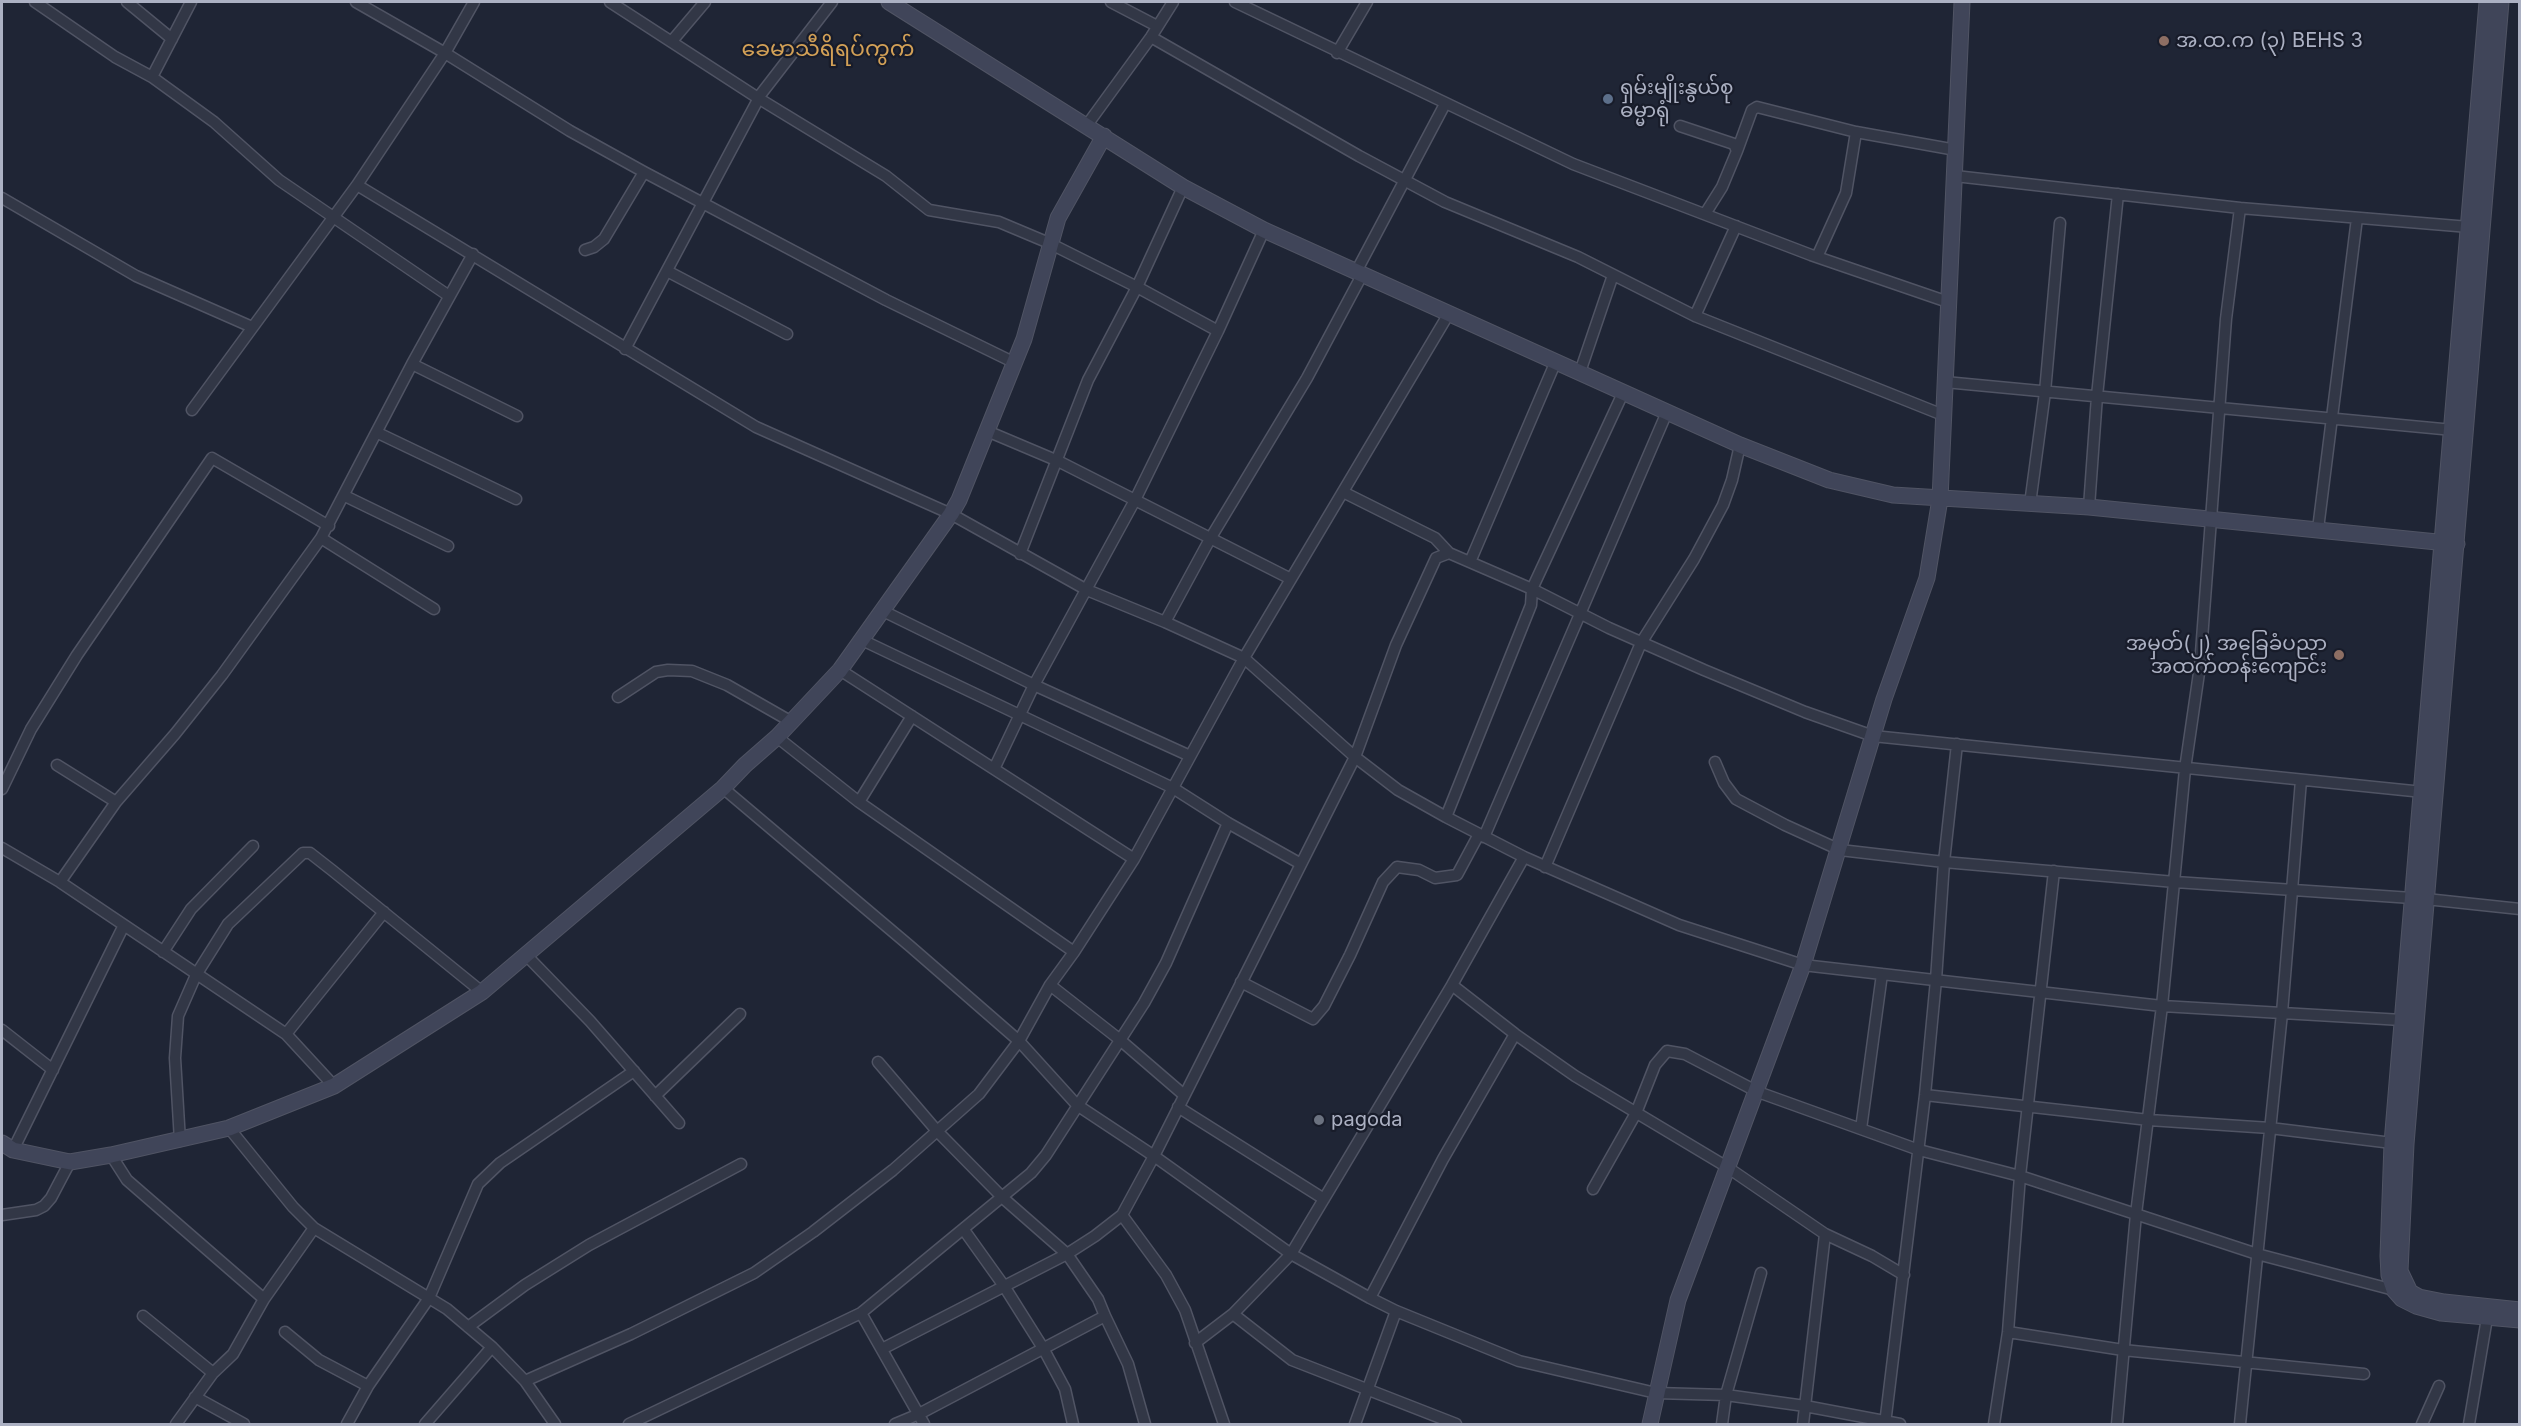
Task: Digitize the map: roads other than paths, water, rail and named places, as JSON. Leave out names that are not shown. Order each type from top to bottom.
[{"type":"street","points":[[35,2],[115,57],[152,77],[214,123],[279,180],[334,215],[449,296]]},
{"type":"street","points":[[127,2],[172,39]]},
{"type":"street","points":[[152,77],[191,2]]},
{"type":"street","points":[[356,2],[445,53],[570,131],[644,172],[703,201],[886,300],[1015,363]]},
{"type":"street","points":[[192,411],[357,185],[445,53],[474,2]]},
{"type":"street","points":[[610,2],[672,40],[758,98],[886,176],[929,210],[999,222],[1049,243],[1137,286],[1218,331]]},
{"type":"street","points":[[672,40],[705,2]]},
{"type":"street","points":[[626,350],[758,98],[832,2]]},
{"type":"street","points":[[889,2],[1183,187],[1264,230],[1740,445],[1829,480],[1893,495],[2089,507],[2450,543]]},
{"type":"street","points":[[1111,2],[1157,26]]},
{"type":"street","points":[[1087,125],[1173,2]]},
{"type":"street","points":[[1235,2],[1337,53],[1574,164],[1817,257],[1948,302]]},
{"type":"street","points":[[1337,53],[1367,2]]},
{"type":"street","points":[[1650,1425],[1678,1300],[1727,1167],[1758,1092],[1803,965],[1873,736],[1927,578],[1940,499],[1962,2]]},
{"type":"street","points":[[2487,2],[2453,430],[2450,543],[2423,792],[2400,1271],[2410,1292],[2419,1297],[2520,1310]]},
{"type":"street","points":[[2501,2],[2419,899],[2402,1020],[2392,1143],[2388,1256],[2389,1275],[2394,1290],[2402,1299],[2416,1306],[2441,1312],[2520,1320]]},
{"type":"street","points":[[1150,37],[1445,202],[1578,257],[1695,316],[1944,415]]},
{"type":"street","points":[[1165,622],[1210,539],[1307,378],[1445,104]]},
{"type":"street","points":[[1705,214],[1722,187],[1752,110],[1757,107],[1856,132],[1956,150]]},
{"type":"street","points":[[1680,126],[1734,144],[1737,151]]},
{"type":"street","points":[[1817,257],[1846,193],[1856,132]]},
{"type":"street","points":[[123,927],[53,1070],[7,1146],[70,1162],[180,1141],[229,1128],[334,1086],[482,992],[527,956],[723,788],[777,737],[840,670],[883,611],[951,514],[1024,339],[1049,243],[1058,218],[1104,136]]},
{"type":"street","points":[[585,250],[594,247],[604,239],[644,172]]},
{"type":"street","points":[[1954,176],[2240,208],[2469,227]]},
{"type":"street","points":[[357,185],[756,427],[951,514],[1087,590],[1244,658],[1355,757],[1398,790],[1524,857],[1679,925],[1803,965],[2162,1006],[2402,1020]]},
{"type":"street","points":[[1020,554],[1088,380],[1137,286],[1183,187]]},
{"type":"street","points":[[2089,507],[2097,396],[2118,194]]},
{"type":"street","points":[[2,198],[136,276],[252,327]]},
{"type":"street","points":[[2117,1425],[2136,1214],[2162,1006],[2185,769],[2200,666],[2226,319],[2240,208]]},
{"type":"street","points":[[2318,529],[2357,218]]},
{"type":"street","points":[[2030,504],[2045,392],[2060,223]]},
{"type":"street","points":[[1695,316],[1736,226]]},
{"type":"street","points":[[994,769],[1034,685],[1135,500],[1218,331],[1264,230]]},
{"type":"street","points":[[60,882],[116,802],[222,675],[329,526],[412,364],[473,254]]},
{"type":"street","points":[[667,270],[787,334]]},
{"type":"street","points":[[1580,372],[1612,275]]},
{"type":"street","points":[[525,1381],[631,1334],[754,1273],[813,1232],[893,1170],[979,1094],[1019,1041],[1050,986],[1134,859],[1244,658],[1448,315]]},
{"type":"street","points":[[1470,562],[1556,361]]},
{"type":"street","points":[[412,364],[517,416]]},
{"type":"street","points":[[1945,382],[2453,430]]},
{"type":"street","points":[[1446,817],[1532,605],[1532,589],[1623,393]]},
{"type":"street","points":[[1241,982],[1313,1019],[1324,1006],[1350,956],[1383,882],[1397,867],[1419,870],[1435,878],[1457,875],[1481,835],[1667,411]]},
{"type":"street","points":[[987,431],[1058,461],[1291,579]]},
{"type":"street","points":[[378,434],[516,499]]},
{"type":"street","points":[[1545,867],[1641,643],[1694,559],[1723,505],[1732,480],[1740,445]]},
{"type":"street","points":[[2,789],[30,729],[71,664],[212,458],[329,526]]},
{"type":"street","points":[[1343,492],[1435,538],[1449,553],[1532,589],[1641,643],[1805,712],[1873,736],[2423,792]]},
{"type":"street","points":[[345,496],[448,546]]},
{"type":"street","points":[[321,538],[434,609]]},
{"type":"street","points":[[882,1348],[1066,1254],[1095,1236],[1122,1215],[1155,1156],[1355,757],[1388,664],[1436,558],[1449,553]]},
{"type":"street","points":[[883,611],[1034,685],[1190,756]]},
{"type":"street","points":[[862,640],[1173,788],[1228,823],[1301,864]]},
{"type":"street","points":[[840,670],[1134,859]]},
{"type":"street","points":[[618,697],[656,672],[692,671],[727,685],[790,721]]},
{"type":"street","points":[[859,802],[912,716]]},
{"type":"street","points":[[777,737],[859,802],[1074,952]]},
{"type":"street","points":[[1885,1424],[1925,1095],[1944,862],[1957,744]]},
{"type":"street","points":[[1714,762],[1724,783],[1736,799],[1840,850],[1944,862],[2520,909]]},
{"type":"street","points":[[57,765],[116,802]]},
{"type":"street","points":[[2240,1425],[2282,1013],[2301,780]]},
{"type":"street","points":[[723,788],[912,947],[1019,1041],[1077,1105],[1155,1156],[1291,1254],[1370,1298],[1396,1311],[1519,1361],[1656,1393],[1726,1395],[1900,1425]]},
{"type":"street","points":[[629,1425],[861,1313],[1031,1173],[1046,1155],[1166,963],[1228,823]]},
{"type":"street","points":[[163,952],[191,909],[253,846]]},
{"type":"street","points":[[2,848],[60,882],[123,927],[286,1034],[334,1086]]},
{"type":"street","points":[[180,1141],[175,1058],[177,1016],[196,975],[228,924],[303,852],[310,853],[482,992]]},
{"type":"street","points":[[1195,1343],[1233,1314],[1291,1254],[1452,985],[1524,857]]},
{"type":"street","points":[[1994,1425],[2008,1332],[2020,1176],[2054,871]]},
{"type":"street","points":[[286,1034],[384,912]]},
{"type":"street","points":[[527,956],[590,1021],[678,1123]]},
{"type":"street","points":[[1862,1129],[1882,974]]},
{"type":"street","points":[[1452,985],[1515,1034],[1575,1076],[1727,1167],[1825,1234],[1872,1256],[1904,1275]]},
{"type":"street","points":[[1050,986],[1119,1039],[1184,1095]]},
{"type":"street","points":[[656,1096],[740,1014]]},
{"type":"street","points":[[2,1029],[53,1070]]},
{"type":"street","points":[[1370,1298],[1443,1159],[1515,1034]]},
{"type":"street","points":[[1593,1189],[1636,1113],[1655,1065],[1667,1051],[1684,1054],[1758,1092],[1919,1150],[2020,1176],[2257,1254],[2394,1290]]},
{"type":"street","points":[[879,1062],[937,1131],[1003,1198],[1066,1254],[1098,1299],[1128,1364],[1145,1425]]},
{"type":"street","points":[[347,1425],[368,1386],[429,1298],[478,1184],[500,1163],[634,1071]]},
{"type":"street","points":[[1925,1095],[2148,1120],[2270,1128],[2392,1143]]},
{"type":"street","points":[[1178,1107],[1324,1199]]},
{"type":"street","points":[[229,1128],[293,1207],[314,1228],[429,1298],[468,1327],[492,1347],[525,1381],[555,1425]]},
{"type":"street","points":[[111,1155],[127,1180],[264,1299]]},
{"type":"street","points":[[2,1215],[36,1210],[44,1206],[51,1198],[70,1162]]},
{"type":"street","points":[[468,1327],[525,1285],[589,1245],[741,1164]]},
{"type":"street","points":[[1122,1215],[1166,1275],[1185,1310],[1224,1425]]},
{"type":"street","points":[[176,1425],[213,1373],[233,1354],[264,1299],[314,1228]]},
{"type":"street","points":[[964,1230],[1004,1286],[1065,1389],[1073,1425]]},
{"type":"street","points":[[1803,1425],[1825,1234]]},
{"type":"street","points":[[1722,1425],[1726,1395],[1761,1273]]},
{"type":"street","points":[[1355,1425],[1396,1311]]},
{"type":"street","points":[[861,1313],[921,1419]]},
{"type":"street","points":[[1233,1314],[1292,1360],[1456,1425]]},
{"type":"street","points":[[143,1316],[213,1373]]},
{"type":"street","points":[[895,1425],[921,1419],[1042,1348],[1105,1316]]},
{"type":"street","points":[[2469,1425],[2487,1318]]},
{"type":"street","points":[[285,1332],[319,1359],[368,1386]]},
{"type":"street","points":[[2008,1332],[2124,1350],[2364,1374]]},
{"type":"street","points":[[425,1425],[492,1347]]},
{"type":"street","points":[[2422,1425],[2439,1386]]},
{"type":"street","points":[[195,1396],[244,1425]]},
{"type":"place","name":"အ.ထ.က (၃) BEHS 3","points":[[2164,41]]},
{"type":"place","name":"ရှမ်းမျိုးနွယ်စု ဓမ္မာရုံ","points":[[1608,99]]},
{"type":"place","name":"အမှတ်(၂) အခြေခံပညာ အထက်တန်းကျောင်း","points":[[2339,655]]},
{"type":"place","name":"pagoda","points":[[1319,1120]]},
{"type":"district","name":"ခေမာသီရိရပ်ကွက်","points":[[828,49]]}]
